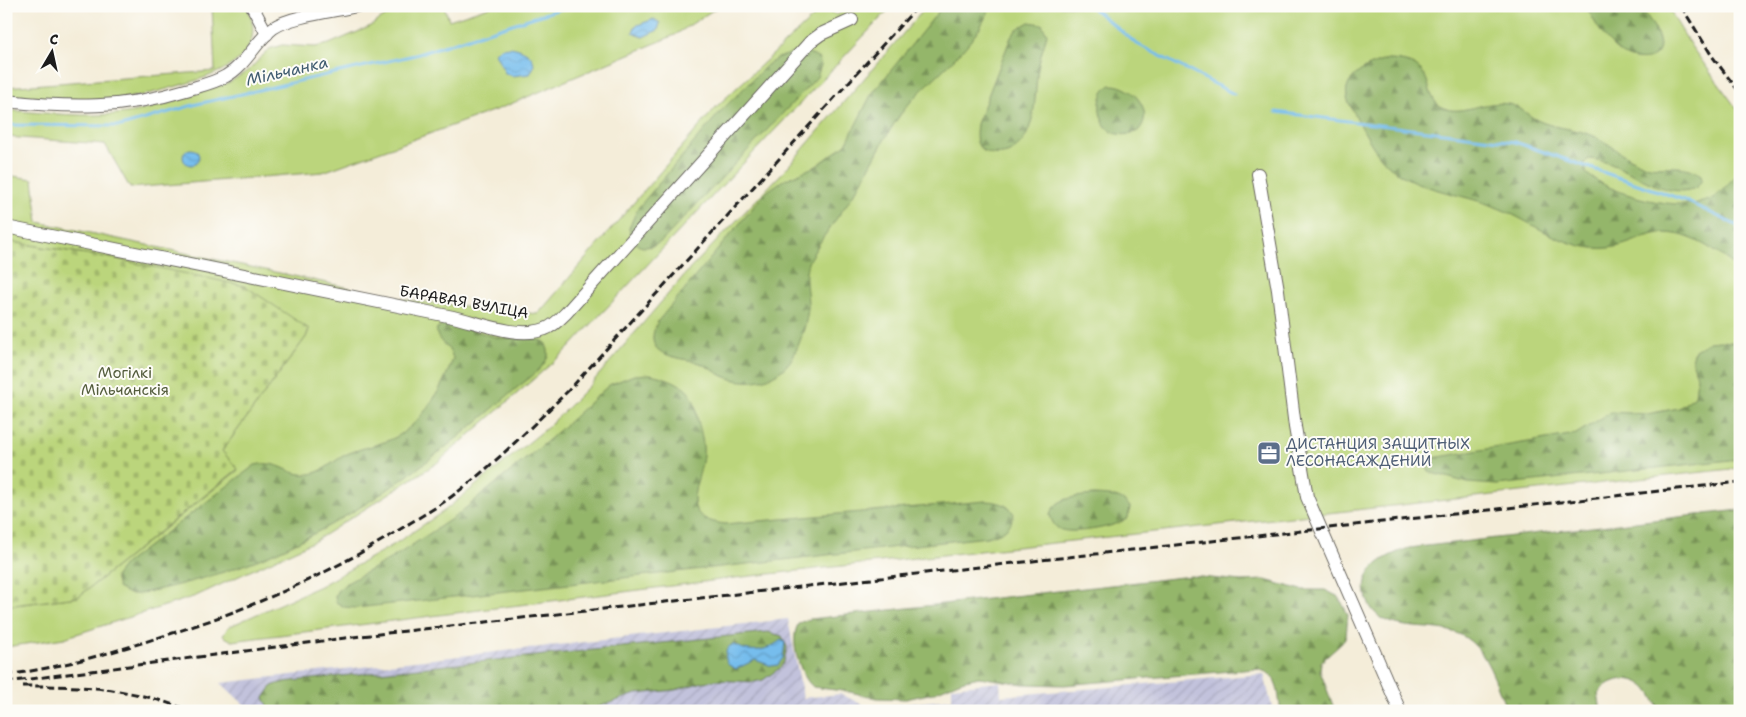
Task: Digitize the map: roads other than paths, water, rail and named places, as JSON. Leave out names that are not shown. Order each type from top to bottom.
[{"type":"street","points":[[252,6],[267,34]]},
{"type":"street","points":[[6,101],[80,107],[112,106],[175,94],[209,84],[231,73],[249,57],[273,28],[289,21],[358,6]]},
{"type":"street","name":"БАРАВАЯ ВУЛІЦА","points":[[6,227],[453,316],[511,330],[533,332],[546,329],[567,312],[810,42],[821,34],[852,20]]},
{"type":"street","points":[[1258,174],[1278,290],[1294,427],[1306,497],[1400,711]]},
{"type":"water","points":[[654,19],[660,23],[658,30],[643,37],[633,33],[635,26]]},
{"type":"water","points":[[501,48],[520,49],[529,55],[534,63],[530,74],[512,76],[505,73],[495,53]]},
{"type":"water","points":[[191,149],[197,151],[199,157],[197,163],[191,165],[185,163],[183,157],[185,151]]},
{"type":"water","points":[[781,640],[785,642],[783,658],[778,665],[772,666],[755,660],[736,669],[727,664],[726,652],[733,644],[745,649],[757,650],[769,647]]},
{"type":"waterway","name":"Мільчанка","points":[[6,125],[121,126],[197,104],[415,55],[569,6]]},
{"type":"waterway","points":[[1090,6],[1137,44],[1234,94]]},
{"type":"waterway","points":[[1276,112],[1515,142],[1684,200],[1740,227]]},
{"type":"railway","points":[[6,675],[82,660],[120,650],[224,616],[288,590],[350,559],[450,498],[499,457],[569,390],[918,6]]},
{"type":"railway","points":[[1681,6],[1712,56],[1740,93]]},
{"type":"railway","points":[[6,682],[361,636],[1740,482]]},
{"type":"railway","points":[[23,686],[108,690],[147,697],[190,711]]},
{"type":"place","name":"ДИСТАНЦИЯ ЗАЩИТНЫХ ЛЕСОНАСАЖДЕНИЙ","points":[[1269,453]]},
{"type":"park label","name":"Могілкі Мільчанскія","points":[[125,382]]}]
